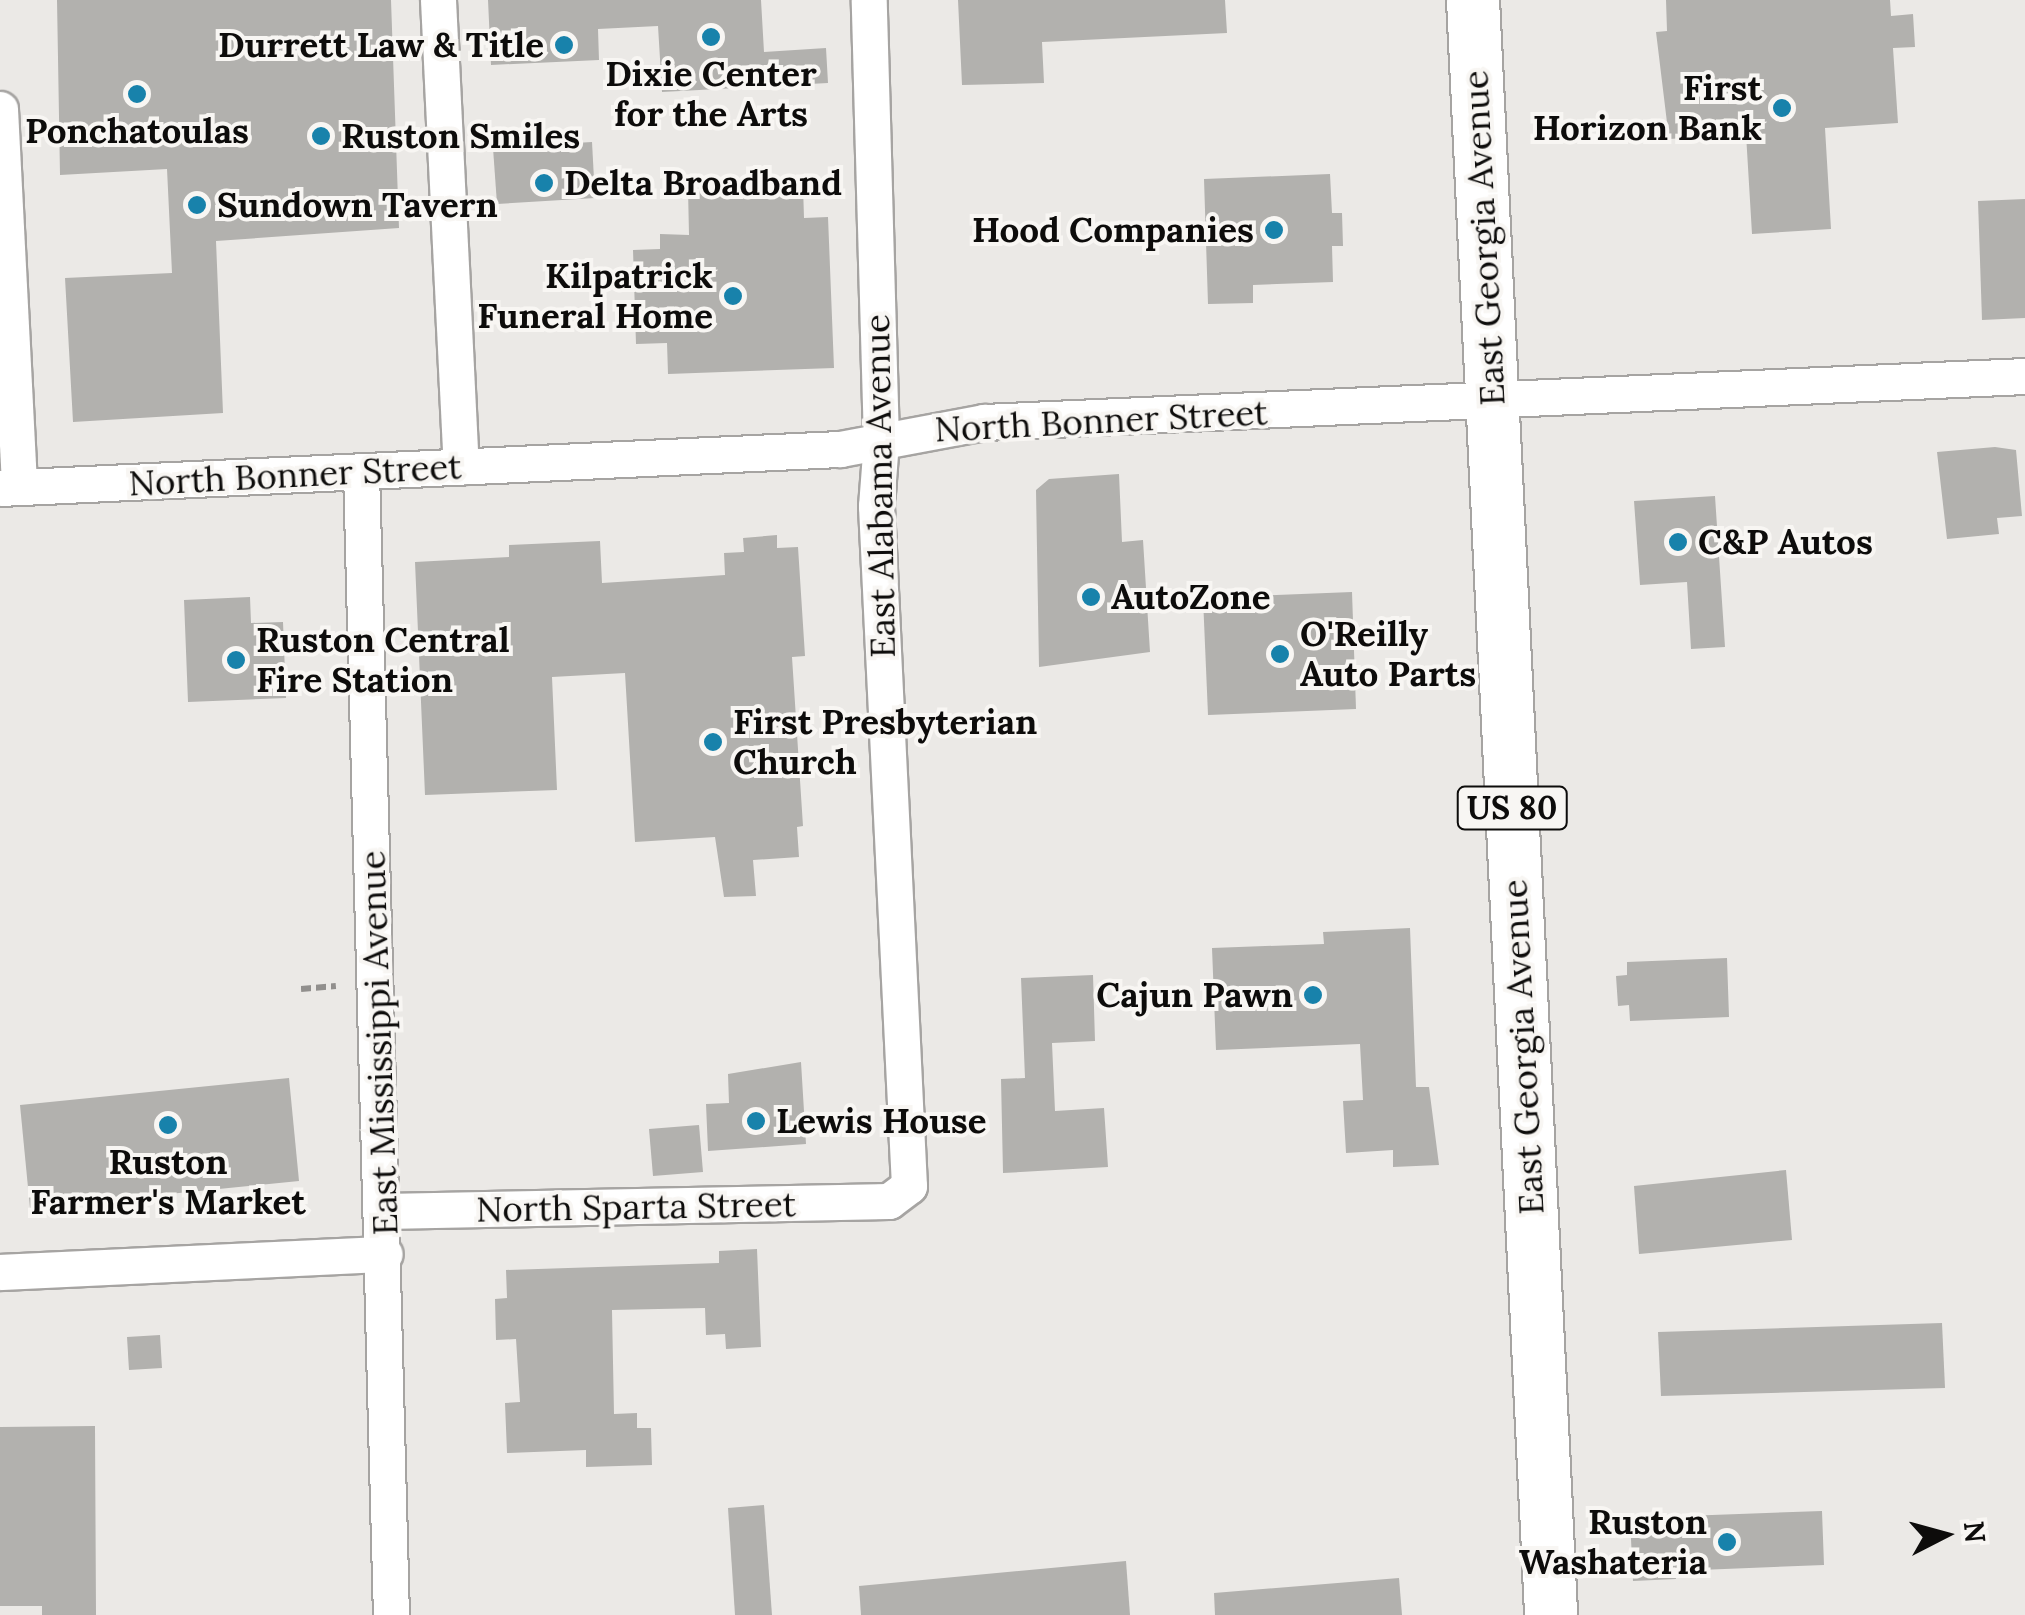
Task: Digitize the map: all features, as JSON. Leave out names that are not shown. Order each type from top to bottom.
[{"type":"main road","name":"East Georgia Avenue","points":[[1471,8],[1552,1615]]},
{"type":"street","points":[[438,0],[462,466]]},
{"type":"street","name":"East Alabama Avenue","points":[[869,0],[881,442],[877,526],[911,1174],[909,1186],[888,1201]]},
{"type":"street","points":[[0,109],[10,488]]},
{"type":"street","name":"North Bonner Street","points":[[10,488],[840,449],[984,422],[2025,376]]},
{"type":"street","name":"East Mississippi Avenue","points":[[361,471],[384,1212],[391,1615]]},
{"type":"street","name":"North Sparta Street","points":[[384,1212],[888,1201]]},
{"type":"street","points":[[0,1272],[385,1254]]},
{"type":"path","points":[[300,989],[336,986]]},
{"type":"building","points":[[57,0],[391,0],[399,228],[216,241],[223,413],[73,422],[65,278],[172,273],[167,169],[60,175]]},
{"type":"building","points":[[488,0],[761,0],[764,52],[826,48],[828,83],[662,92],[658,26],[598,29],[599,60],[491,65]]},
{"type":"building","points":[[958,0],[1225,0],[1227,33],[1042,42],[1044,83],[962,85]]},
{"type":"building","name":"First Horizon Bank","points":[[1666,0],[1890,0],[1891,16],[1913,14],[1915,47],[1893,48],[1898,123],[1825,128],[1831,229],[1752,234],[1746,134],[1669,139],[1656,32],[1667,31]]},
{"type":"building","points":[[592,142],[595,198],[497,204],[493,148]]},
{"type":"building","name":"Hood Companies","points":[[1330,174],[1332,213],[1342,213],[1343,246],[1332,246],[1333,282],[1253,285],[1253,303],[1208,304],[1204,179]]},
{"type":"building","name":"Kilpatrick Funeral Home","points":[[803,186],[804,218],[828,217],[834,368],[668,374],[667,343],[636,344],[633,250],[660,249],[660,234],[689,235],[688,189]]},
{"type":"building","points":[[2025,199],[2025,318],[1982,320],[1978,201]]},
{"type":"building","points":[[1995,447],[2016,450],[2022,516],[1997,518],[1999,534],[1947,539],[1937,452]]},
{"type":"building","name":"AutoZone","points":[[1119,474],[1122,542],[1143,540],[1150,652],[1039,667],[1036,490],[1049,479]]},
{"type":"building","name":"C&P Autos","points":[[1715,496],[1725,647],[1691,649],[1687,582],[1640,585],[1634,501]]},
{"type":"building","points":[[777,535],[777,548],[798,547],[805,656],[792,657],[803,826],[797,827],[799,857],[753,860],[756,896],[724,897],[715,837],[635,842],[625,673],[552,677],[557,790],[425,795],[415,562],[509,557],[509,545],[600,541],[602,583],[725,575],[724,553],[744,552],[743,538]]},
{"type":"building","name":"O'Reilly Auto Parts","points":[[1352,592],[1356,709],[1208,715],[1203,598]]},
{"type":"building","name":"Ruston Central Fire Station","points":[[250,597],[251,623],[283,622],[286,698],[188,702],[184,600]]},
{"type":"building","name":"Cajun Pawn","points":[[1410,928],[1416,1087],[1429,1087],[1439,1165],[1393,1167],[1393,1150],[1346,1153],[1343,1101],[1363,1100],[1360,1044],[1216,1050],[1212,948],[1324,944],[1323,932]]},
{"type":"building","points":[[1727,958],[1729,1017],[1630,1021],[1629,1005],[1618,1006],[1616,976],[1627,975],[1627,962]]},
{"type":"building","points":[[1093,975],[1095,1041],[1052,1043],[1055,1111],[1104,1108],[1108,1167],[1003,1173],[1001,1079],[1025,1078],[1021,978]]},
{"type":"building","name":"Lewis House","points":[[801,1062],[806,1144],[708,1151],[706,1104],[729,1103],[728,1074]]},
{"type":"building","points":[[289,1078],[299,1181],[30,1208],[20,1105]]},
{"type":"building","points":[[699,1125],[703,1172],[653,1176],[649,1129]]},
{"type":"building","points":[[1786,1170],[1792,1240],[1639,1254],[1634,1186]]},
{"type":"building","points":[[757,1249],[761,1347],[726,1349],[725,1334],[706,1335],[705,1308],[612,1310],[614,1414],[637,1413],[637,1428],[651,1428],[652,1465],[586,1467],[586,1450],[507,1453],[505,1403],[520,1402],[516,1339],[496,1340],[495,1299],[507,1298],[506,1270],[719,1263],[719,1251]]},
{"type":"building","points":[[1942,1323],[1945,1388],[1661,1396],[1658,1332]]},
{"type":"building","points":[[160,1335],[162,1368],[129,1370],[127,1337]]},
{"type":"building","points":[[95,1426],[96,1615],[42,1615],[42,1606],[0,1606],[0,1427]]},
{"type":"building","points":[[764,1505],[772,1615],[735,1615],[728,1508]]},
{"type":"building","name":"Ruston Washateria","points":[[1822,1511],[1824,1565],[1675,1571],[1676,1579],[1633,1581],[1630,1518]]},
{"type":"building","points":[[1126,1561],[1130,1615],[861,1615],[859,1586]]},
{"type":"building","points":[[1399,1578],[1402,1615],[1215,1615],[1214,1593]]},
{"type":"place","name":"Dixie Center for the Arts","points":[[711,37]]},
{"type":"place","name":"Durrett Law & Title","points":[[564,45]]},
{"type":"place","name":"Ponchatoulas","points":[[137,94]]},
{"type":"place","name":"First Horizon Bank","points":[[1782,108]]},
{"type":"place","name":"Ruston Smiles","points":[[321,136]]},
{"type":"place","name":"Delta Broadband","points":[[544,183]]},
{"type":"place","name":"Sundown Tavern","points":[[197,205]]},
{"type":"place","name":"Hood Companies","points":[[1274,230]]},
{"type":"place","name":"Kilpatrick Funeral Home","points":[[733,296]]},
{"type":"place","name":"C&P Autos","points":[[1678,542]]},
{"type":"place","name":"AutoZone","points":[[1091,597]]},
{"type":"place","name":"O'Reilly Auto Parts","points":[[1280,654]]},
{"type":"place","name":"Ruston Central Fire Station","points":[[236,660]]},
{"type":"place","name":"First Presbyterian Church","points":[[713,742]]},
{"type":"place","name":"Cajun Pawn","points":[[1313,995]]},
{"type":"place","name":"Lewis House","points":[[756,1121]]},
{"type":"place","name":"Ruston Farmer's Market","points":[[168,1125]]},
{"type":"place","name":"Ruston Washateria","points":[[1727,1542]]}]
